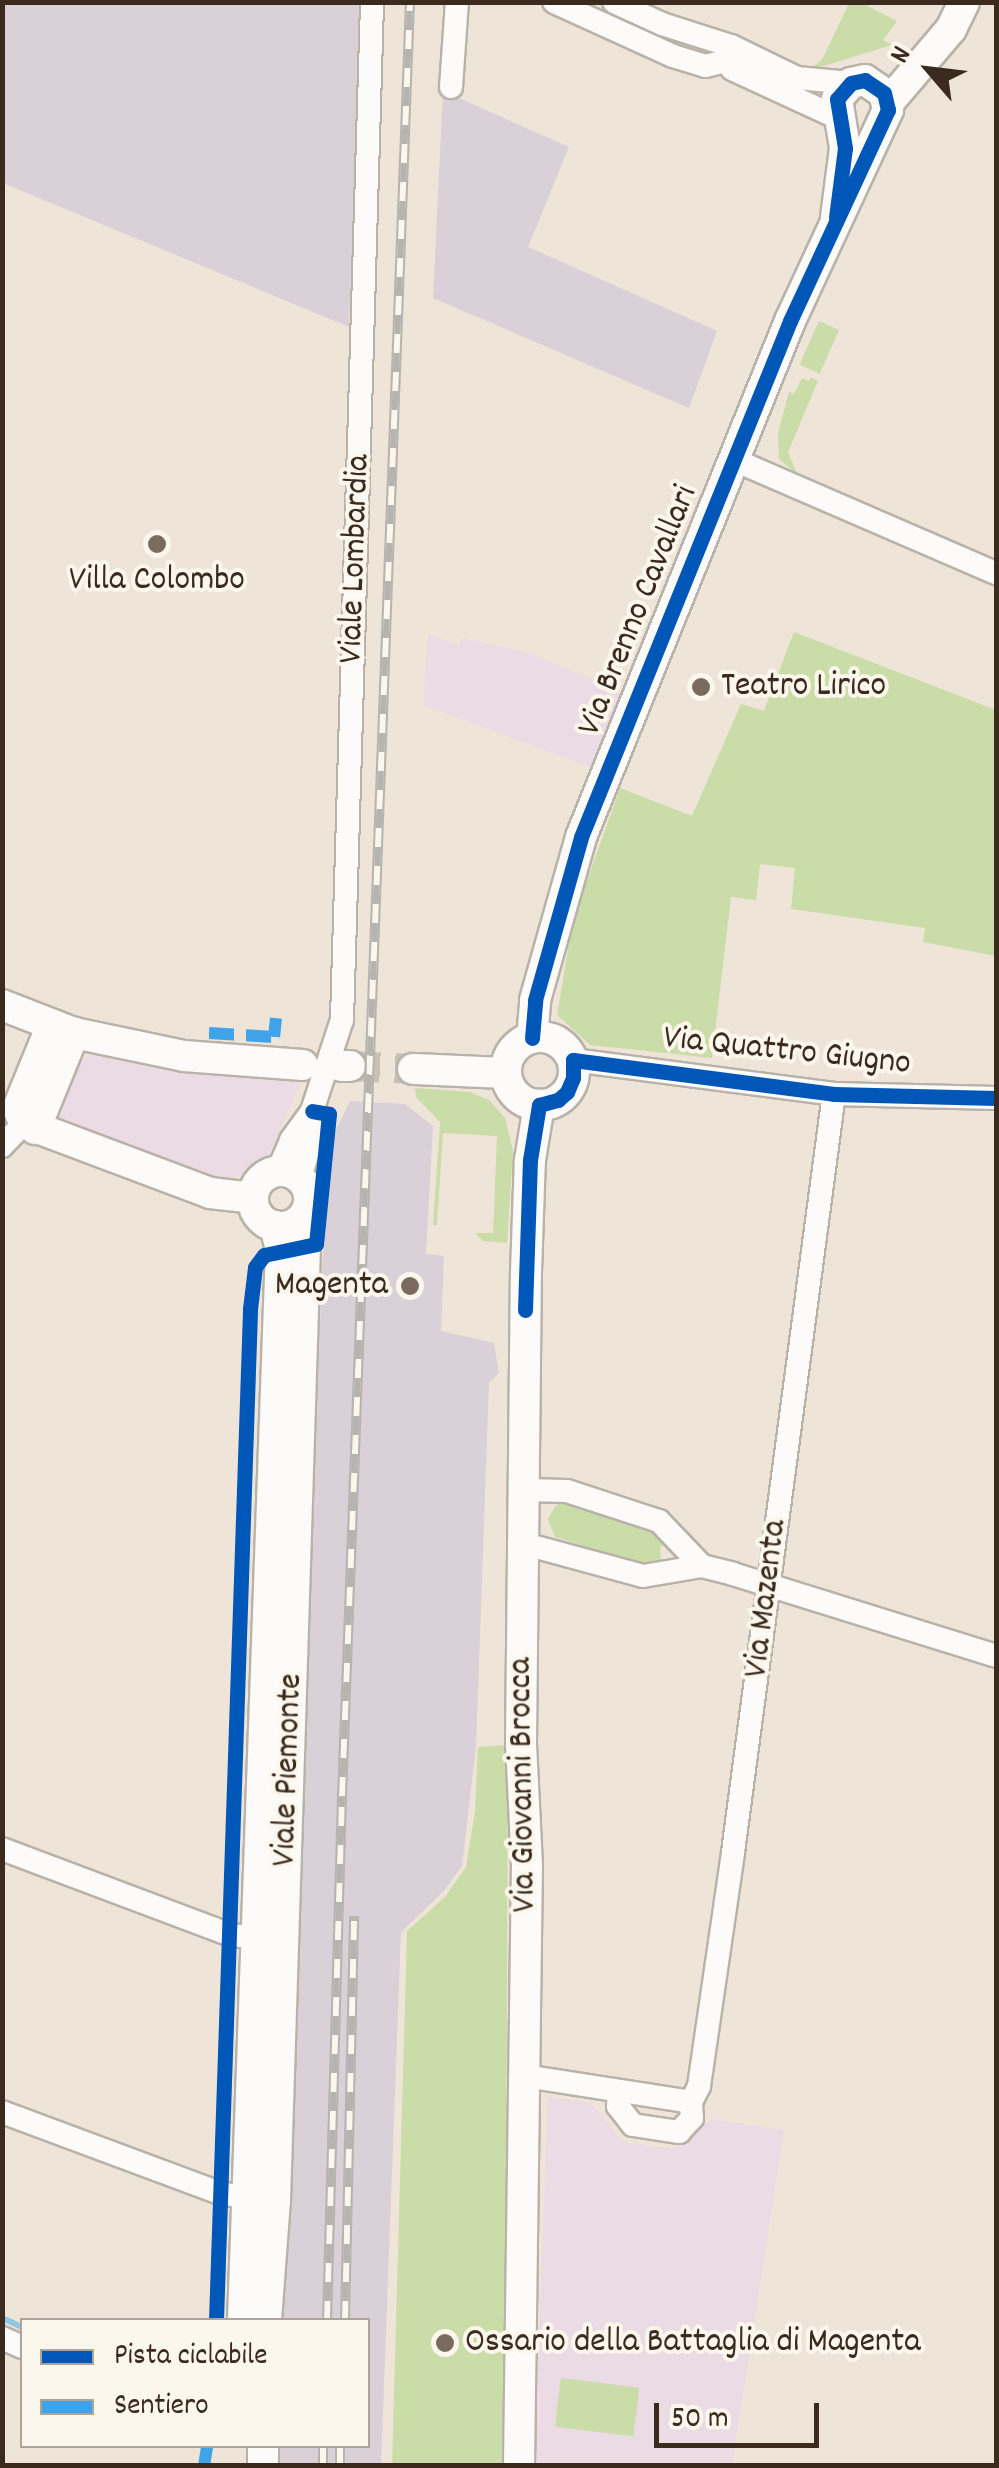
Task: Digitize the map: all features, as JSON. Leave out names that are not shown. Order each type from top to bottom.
[{"type":"street","name":"Viale Lombardia","points":[[289,1175],[309,1148],[312,1111],[342,1020],[372,2]]},
{"type":"street","points":[[450,88],[457,2]]},
{"type":"street","points":[[554,2],[673,56],[705,66],[734,59],[770,65]]},
{"type":"street","points":[[614,2],[662,24],[731,46],[797,78],[858,82],[880,88],[886,111],[868,132],[840,122],[722,63],[662,24]]},
{"type":"street","points":[[840,122],[837,99],[923,42],[946,2]]},
{"type":"street","name":"Via Brenno Cavallari","points":[[532,1038],[535,1000],[581,837],[732,459],[886,111],[950,29],[964,2]]},
{"type":"street","name":"Via Brenno Cavallari","points":[[836,217],[844,167],[840,122]]},
{"type":"street","points":[[732,459],[996,574]]},
{"type":"street","points":[[2,1006],[63,1029],[184,1056],[302,1065]]},
{"type":"street","points":[[2,1146],[29,1126],[63,1029]]},
{"type":"street","points":[[532,1038],[558,1042],[573,1060],[574,1078],[567,1092],[558,1100],[538,1105],[517,1096],[506,1073],[511,1053],[532,1038]]},
{"type":"street","name":"Via Quattro Giugno","points":[[573,1060],[834,1094],[996,1098]]},
{"type":"street","points":[[413,1068],[506,1073]]},
{"type":"street","name":"Via Mazenta","points":[[525,2076],[619,2092],[618,2106],[633,2125],[679,2132],[692,2118],[691,2102],[700,2086],[710,2016],[834,1094]]},
{"type":"street","name":"Via Giovanni Brocca","points":[[518,2466],[527,1866],[521,1743],[526,1254],[530,1160],[538,1105]]},
{"type":"street","points":[[29,1126],[210,1192],[253,1198]]},
{"type":"street","points":[[289,1175],[308,1201],[286,1224],[259,1216],[253,1198],[262,1178],[289,1175]]},
{"type":"street","name":"Viale Piemonte","points":[[266,2318],[260,2200],[269,1938],[305,1245],[286,1224]]},
{"type":"street","points":[[526,1490],[567,1490],[659,1521],[702,1566]]},
{"type":"street","points":[[525,1544],[643,1576],[702,1566],[996,1656]]},
{"type":"street","points":[[2,1849],[230,1934],[269,1938]]},
{"type":"street","points":[[2,2112],[260,2200]]},
{"type":"street","name":"Viale Piemonte","points":[[243,2318],[260,2200]]},
{"type":"shaded area","points":[[2,3],[362,3],[349,327],[3,183]]},
{"type":"shaded area","points":[[443,91],[569,147],[528,247],[717,331],[689,408],[433,298]]},
{"type":"shaded area","points":[[428,634],[459,645],[462,638],[526,652],[626,693],[595,769],[423,705]]},
{"type":"shaded area","points":[[90,1055],[178,1072],[302,1079],[268,1157],[243,1176],[210,1180],[57,1120],[56,1106],[73,1067]]},
{"type":"shaded area","points":[[350,1101],[405,1104],[433,1126],[426,1254],[444,1256],[441,1331],[494,1343],[499,1373],[489,1382],[476,1747],[462,1866],[444,1891],[401,1932],[381,2465],[273,2466],[274,2448],[370,2448],[370,2318],[278,2318],[331,1140]]},
{"type":"shaded area","points":[[548,2097],[591,2103],[623,2142],[674,2149],[711,2119],[784,2130],[732,2465],[534,2466]]},
{"type":"green space","points":[[849,3],[862,3],[897,21],[883,40],[892,45],[810,70],[823,58]]},
{"type":"green space","points":[[819,321],[839,330],[820,374],[799,365]]},
{"type":"green space","points":[[811,377],[818,381],[788,452],[797,474],[779,459],[778,433],[789,392],[794,394],[802,378],[809,381]]},
{"type":"green space","points":[[794,632],[996,710],[996,956],[923,942],[925,928],[791,909],[795,868],[760,864],[756,900],[731,897],[712,1058],[590,1045],[557,1015],[573,920],[620,788],[692,816],[741,704],[764,711]]},
{"type":"green space","points":[[415,1088],[470,1092],[489,1100],[505,1118],[513,1151],[507,1243],[483,1241],[475,1233],[493,1233],[497,1136],[443,1133],[437,1225],[433,1225],[440,1122],[416,1097]]},
{"type":"green space","points":[[566,1500],[655,1529],[666,1545],[660,1547],[661,1560],[647,1566],[555,1537],[548,1519],[556,1505]]},
{"type":"green space","points":[[508,1745],[505,2465],[392,2466],[407,1931],[445,1897],[466,1867],[475,1811],[478,1747]]},
{"type":"green space","points":[[561,2378],[639,2388],[633,2436],[555,2427]]},
{"type":"waterway","points":[[2,2318],[20,2326]]},
{"type":"tunnel","points":[[350,1066],[413,1069]]},
{"type":"railway","points":[[327,2318],[342,1796],[410,2]]},
{"type":"railway","points":[[345,2318],[354,1916]]},
{"type":"railway","points":[[323,2448],[323,2466]]},
{"type":"railway","points":[[340,2448],[340,2466]]},
{"type":"marked path","points":[[209,1033],[274,1037],[276,1018]]},
{"type":"marked path","points":[[204,2466],[207,2448]]},
{"type":"cycle path","points":[[532,1038],[535,1000],[581,837],[790,321],[888,110],[884,93],[865,80],[851,83],[837,99],[845,148],[836,217]]},
{"type":"cycle path","points":[[525,1310],[530,1160],[539,1105],[558,1100],[567,1092],[573,1078],[573,1060],[834,1094],[996,1098]]},
{"type":"cycle path","points":[[216,2318],[250,1309],[255,1267],[264,1255],[316,1244],[329,1114],[312,1111]]},
{"type":"place","name":"Villa Colombo","points":[[157,544]]},
{"type":"place","name":"Teatro Lirico","points":[[701,687]]},
{"type":"place","name":"Magenta","points":[[410,1286]]},
{"type":"place","name":"Ossario della Battaglia di Magenta","points":[[445,2343]]}]
